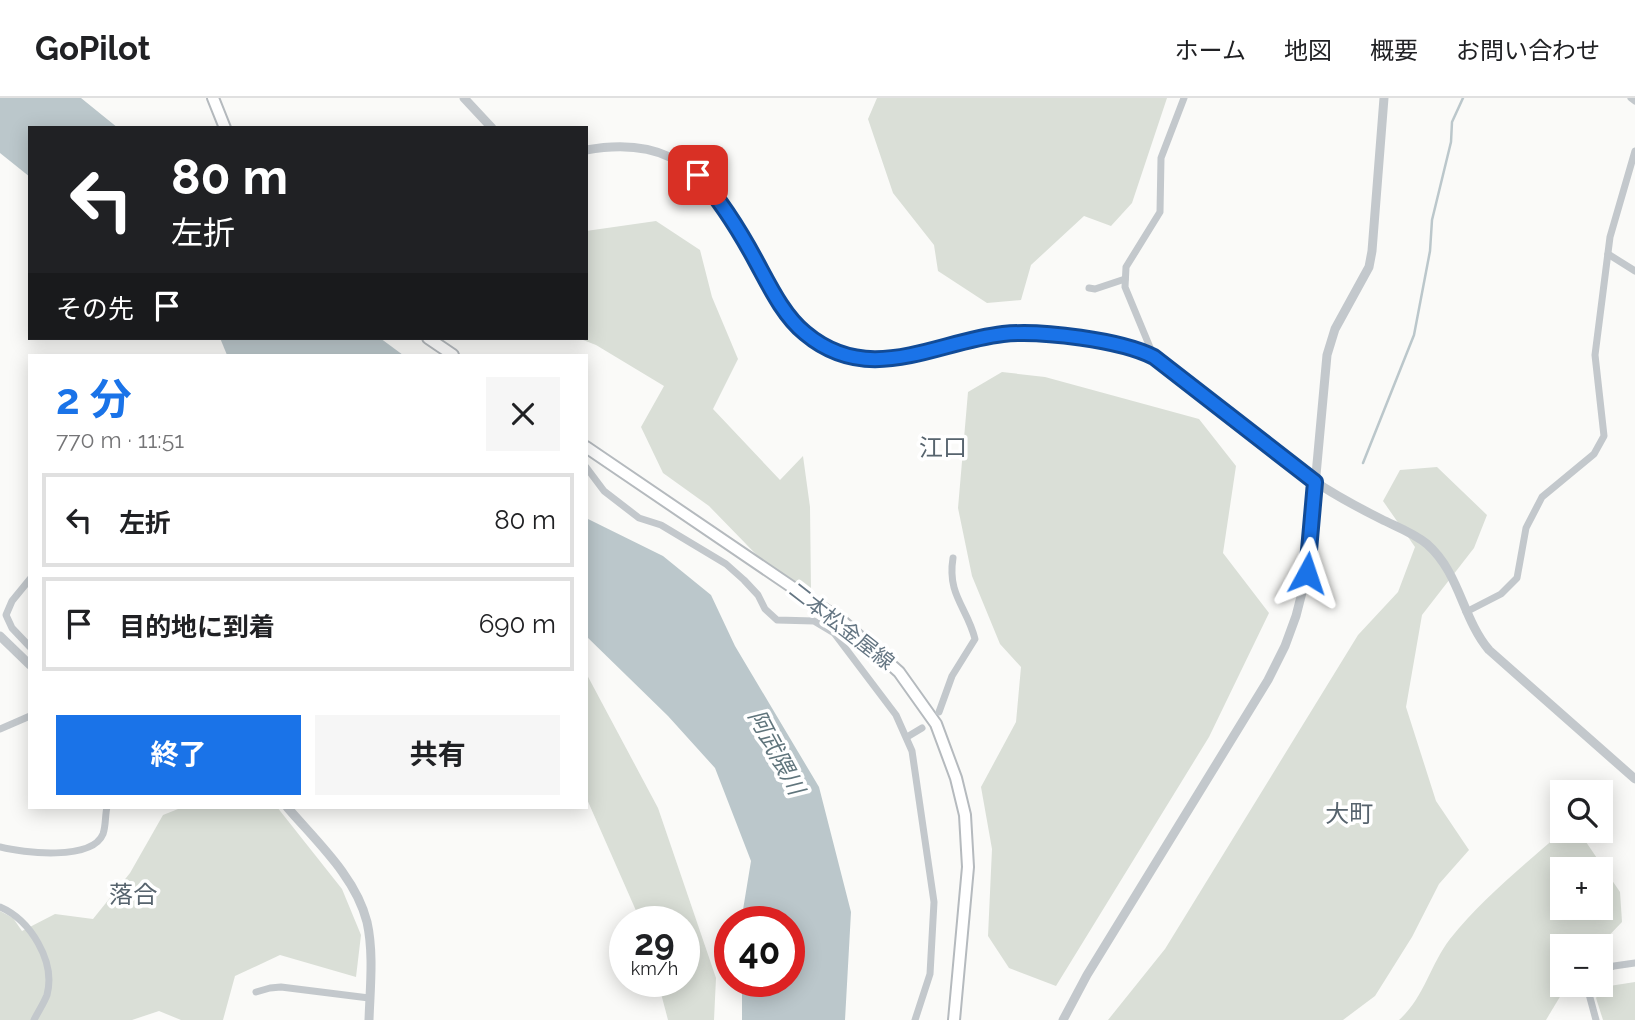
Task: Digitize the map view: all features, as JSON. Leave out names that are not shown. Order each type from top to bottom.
[{"type":"main road","points":[[213,98],[224,126]]},
{"type":"main road","points":[[431,340],[452,354]]},
{"type":"main road","name":"二本松金屋線","points":[[588,448],[842,621],[900,672],[936,724],[956,778],[965,815],[968,867],[954,1020]]},
{"type":"street","points":[[464,98],[490,126]]},
{"type":"street","points":[[1154,357],[1125,287],[1126,267],[1160,212],[1161,158],[1184,98]]},
{"type":"street","points":[[1063,1020],[1087,975],[1268,680],[1296,616],[1307,573],[1327,355],[1335,329],[1369,267],[1372,251],[1384,98]]},
{"type":"street","points":[[588,150],[609,146],[639,147],[685,164],[710,188],[794,321],[820,344],[836,352],[864,359],[891,359],[991,336],[1021,333],[1127,345],[1154,357],[1315,482],[1342,499],[1410,532],[1427,544],[1441,559],[1454,580],[1478,637],[1489,650],[1635,779]]},
{"type":"street","points":[[1466,612],[1501,594],[1517,578],[1526,528],[1542,497],[1594,454],[1601,445],[1604,436],[1595,355],[1608,254],[1624,184],[1635,151]]},
{"type":"street","points":[[1608,254],[1635,271]]},
{"type":"street","points":[[1089,288],[1096,289],[1125,279]]},
{"type":"street","points":[[588,470],[604,491],[639,518],[661,524],[726,564],[758,595],[765,609],[777,620],[806,619],[834,633],[897,715],[912,751],[934,902],[930,974],[915,1020]]},
{"type":"street","points":[[939,712],[952,676],[975,639],[953,589],[953,558]]},
{"type":"street","points":[[28,581],[12,601],[6,615],[12,628],[28,645]]},
{"type":"street","points":[[0,636],[28,663]]},
{"type":"street","points":[[0,729],[28,717]]},
{"type":"street","points":[[907,737],[922,728]]},
{"type":"street","points":[[0,847],[42,853],[88,848],[103,834],[107,809]]},
{"type":"street","points":[[289,809],[345,876],[363,909],[369,935],[369,1020]]},
{"type":"street","points":[[0,907],[14,913],[31,931],[43,955],[48,981],[47,996],[34,1020]]},
{"type":"street","points":[[1613,966],[1635,963]]},
{"type":"street","points":[[256,992],[281,988],[369,998]]},
{"type":"street","points":[[1590,997],[1595,1020]]},
{"type":"shaded area","points":[[877,98],[1167,98],[1132,203],[1111,226],[1084,216],[1031,265],[1021,300],[987,303],[938,271],[934,245],[893,193],[868,119]]},
{"type":"shaded area","points":[[656,221],[700,250],[712,297],[738,359],[713,409],[780,480],[803,456],[810,507],[811,590],[785,584],[709,506],[663,473],[641,427],[664,386],[583,340],[588,340],[588,231]]},
{"type":"shaded area","points":[[1002,372],[1045,377],[1199,419],[1236,466],[1223,553],[1269,613],[1209,737],[1056,986],[1009,968],[988,936],[992,849],[981,787],[1016,722],[1021,667],[1000,644],[972,576],[958,508],[968,392]]},
{"type":"shaded area","points":[[1437,467],[1487,515],[1474,548],[1422,615],[1406,707],[1436,801],[1469,850],[1439,884],[1412,937],[1375,996],[1343,1020],[1108,1020],[1165,949],[1358,635],[1398,592],[1415,547],[1383,501],[1400,470]]},
{"type":"shaded area","points":[[588,677],[658,808],[691,906],[634,906],[588,802]]},
{"type":"shaded area","points":[[178,809],[279,809],[342,889],[361,935],[356,977],[280,955],[235,976],[223,1020],[181,1020],[159,1011],[132,1020],[0,1020],[0,911],[13,918],[22,931],[55,914],[93,919],[130,873],[163,815]]},
{"type":"shaded area","points":[[1550,842],[1587,843],[1596,857],[1550,857],[1550,920],[1613,920],[1613,882],[1620,892],[1622,922],[1610,934],[1550,934],[1550,997],[1560,997],[1546,1020],[1399,1020],[1415,1002],[1450,939],[1504,883]]},
{"type":"shaded area","points":[[700,931],[714,972],[714,1020],[668,1020],[662,997],[700,997]]},
{"type":"shaded area","points":[[1635,982],[1635,1020],[1603,1020],[1596,998],[1613,997],[1613,985]]},
{"type":"water","points":[[0,98],[81,98],[116,126],[28,126],[28,175],[0,153]]},
{"type":"water","points":[[221,340],[383,340],[402,354],[227,354]]},
{"type":"water","name":"阿武隈川","points":[[588,519],[663,556],[711,595],[735,646],[819,787],[851,912],[845,1020],[742,1020],[742,997],[805,997],[805,906],[744,906],[751,861],[715,768],[668,716],[588,638]]},
{"type":"waterway","points":[[1363,463],[1414,335],[1430,251],[1432,220],[1451,142],[1452,122],[1463,98]]},
{"type":"district","name":"江口","points":[[943,447]]},
{"type":"district","name":"大町","points":[[1349,813]]},
{"type":"district","name":"落合","points":[[133,894]]},
{"type":"route","points":[[698,175],[710,188],[794,321],[820,344],[836,352],[864,359],[891,359],[991,336],[1021,333],[1127,345],[1154,357],[1315,482],[1307,573]]}]
